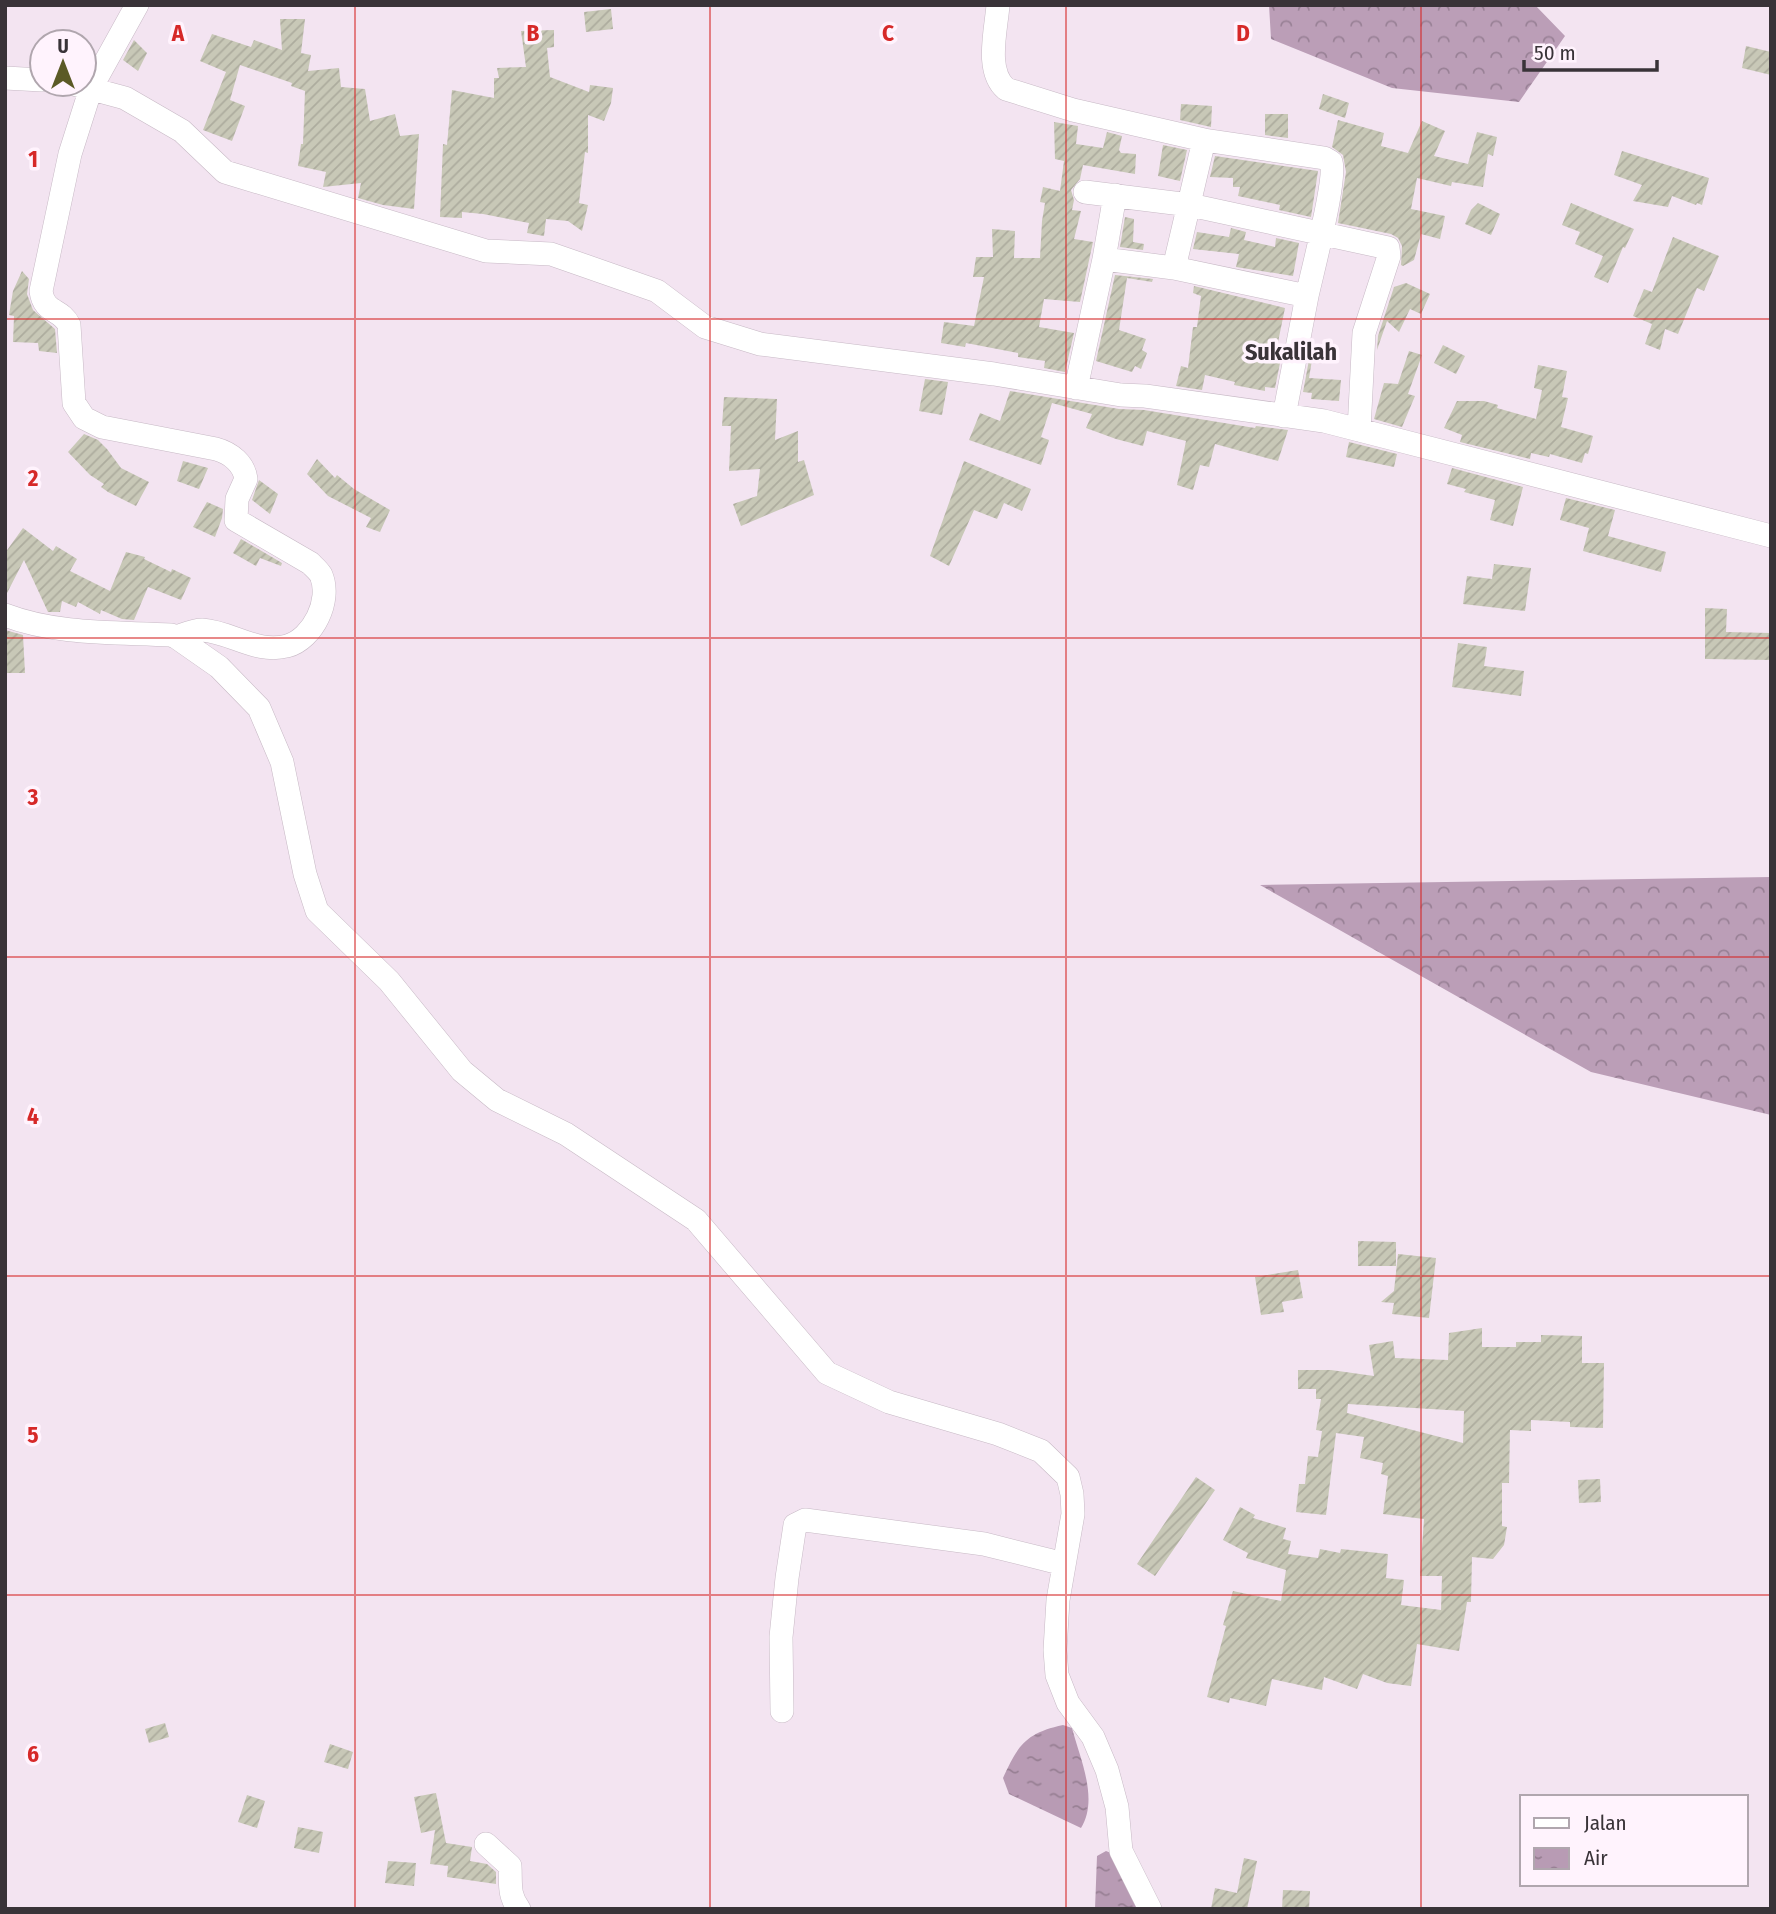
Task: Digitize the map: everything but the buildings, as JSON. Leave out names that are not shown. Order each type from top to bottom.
[{"type":"street","points":[[98,62],[137,5]]},
{"type":"street","points":[[998,5],[994,73],[1006,89],[1073,110],[1204,140],[1329,159],[1333,168],[1284,416]]},
{"type":"street","points":[[5,78],[28,79]]},
{"type":"street","points":[[98,90],[125,98],[183,131],[225,172],[485,251],[551,254],[657,291],[705,327],[760,345],[994,374],[1121,396],[1145,396],[1324,421],[1771,536]]},
{"type":"street","points":[[5,615],[30,623],[61,628],[176,637],[203,630],[254,646],[288,646],[308,633],[323,601],[321,576],[310,563],[236,520],[237,499],[246,479],[242,466],[230,455],[216,449],[102,427],[84,418],[74,403],[69,325],[67,320],[42,302],[41,291],[80,98]]},
{"type":"street","points":[[1174,268],[1204,140]]},
{"type":"street","points":[[1085,192],[1190,205],[1321,232],[1390,250],[1364,333],[1359,430]]},
{"type":"street","points":[[1076,387],[1115,195]]},
{"type":"street","points":[[1104,259],[1174,268],[1307,296]]},
{"type":"street","points":[[176,637],[219,667],[259,708],[282,762],[305,874],[317,911],[389,981],[462,1071],[497,1100],[566,1135],[696,1220],[827,1373],[889,1402],[998,1434],[1041,1451],[1068,1477],[1073,1514],[1058,1600],[1055,1650],[1057,1675],[1068,1703],[1093,1737],[1107,1770],[1117,1807],[1121,1851],[1150,1909]]},
{"type":"street","points":[[782,1711],[783,1610],[792,1538],[795,1525],[799,1521],[984,1544],[1064,1564]]},
{"type":"street","points":[[485,1844],[510,1866],[510,1889],[519,1909]]},
{"type":"green space","points":[[1269,5],[1535,5],[1565,36],[1519,102],[1392,88],[1271,39]]},
{"type":"green space","points":[[1771,877],[1771,1115],[1591,1072],[1260,885]]},
{"type":"water","points":[[1063,1725],[1072,1728],[1086,1779],[1088,1804],[1081,1828],[1009,1794],[1003,1778],[1025,1742],[1040,1732]]},
{"type":"water","points":[[1106,1851],[1111,1853],[1142,1909],[1095,1909],[1097,1856]]},
{"type":"district","name":"Sukalilah","points":[[1291,352]]}]
